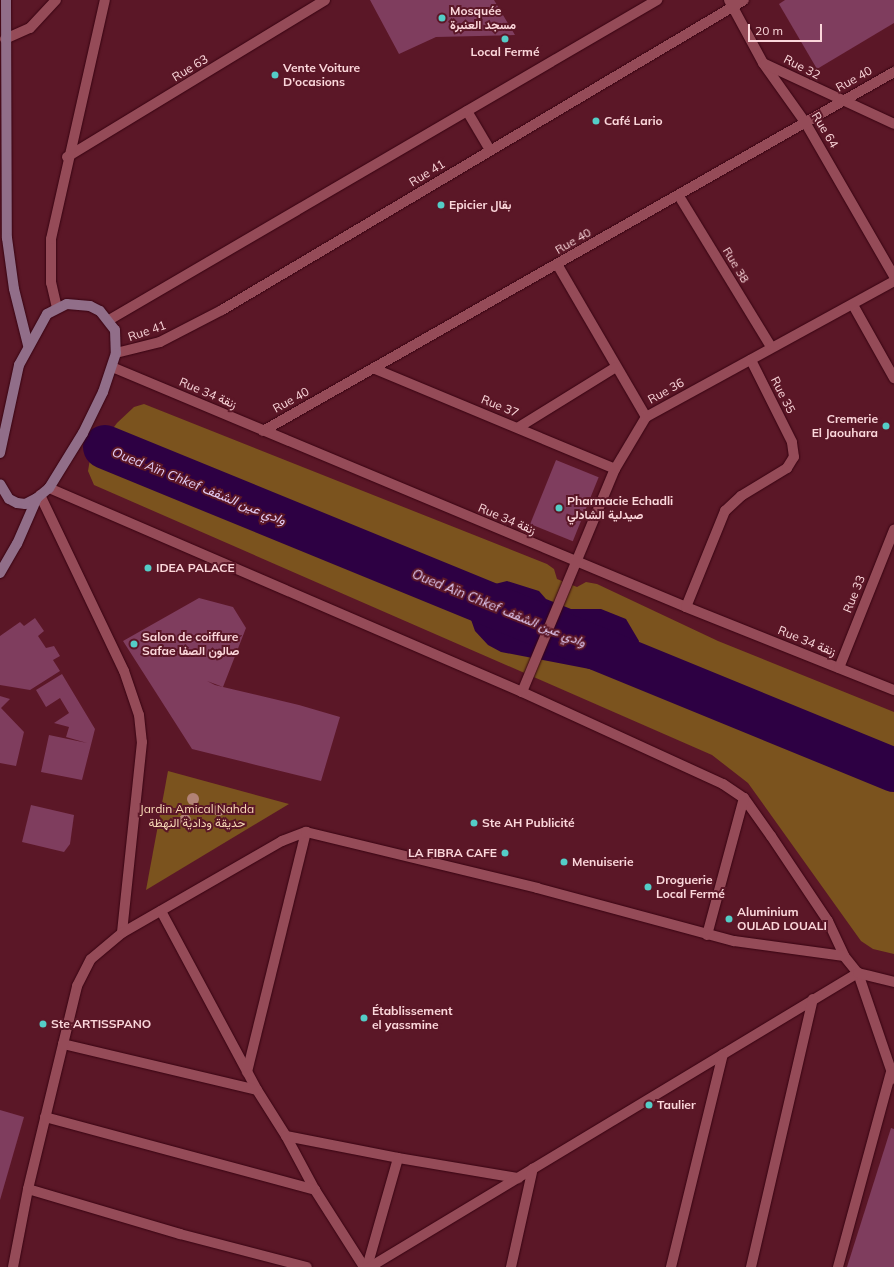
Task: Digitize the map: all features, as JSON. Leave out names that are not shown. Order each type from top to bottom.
[{"type":"street","points":[[6,0],[7,238],[14,288],[28,345]]},
{"type":"street","points":[[5,39],[30,28],[56,0]]},
{"type":"street","points":[[56,308],[51,283],[50,239],[67,157],[105,0]]},
{"type":"street","name":"Rue 63","points":[[67,157],[325,0]]},
{"type":"street","points":[[109,320],[657,0]]},
{"type":"street","name":"Rue 41","points":[[116,352],[131,351],[160,342],[195,325],[490,150],[731,3],[744,0]]},
{"type":"street","name":"Rue 64","points":[[731,3],[763,63],[805,122],[894,276]]},
{"type":"street","name":"Rue 32","points":[[763,63],[840,101],[894,124]]},
{"type":"street","name":"Rue 40","points":[[264,431],[679,196],[840,101],[894,72]]},
{"type":"street","points":[[467,111],[490,150]]},
{"type":"street","name":"Rue 38","points":[[679,196],[771,347]]},
{"type":"street","points":[[557,264],[646,418]]},
{"type":"street","name":"Rue 36","points":[[522,692],[578,563],[615,469],[646,418],[751,360],[771,347],[894,282]]},
{"type":"street","points":[[0,453],[12,387],[28,345],[47,314],[56,308],[67,304],[90,306],[109,320],[115,330],[116,352],[112,367],[94,413],[48,488],[39,497],[25,504],[17,503],[9,498],[0,484]]},
{"type":"street","points":[[853,305],[894,378]]},
{"type":"street","name":"Rue 35","points":[[686,607],[725,511],[741,496],[787,468],[794,457],[792,442],[751,360]]},
{"type":"street","name":"Rue 34 زنقة","points":[[112,367],[578,563],[894,690]]},
{"type":"street","points":[[519,428],[616,367]]},
{"type":"street","name":"Rue 37","points":[[375,369],[615,469]]},
{"type":"street","points":[[48,488],[522,692],[723,784],[744,798],[828,921],[844,956],[858,973],[892,1076],[838,1267]]},
{"type":"street","points":[[0,573],[17,544],[39,497]]},
{"type":"street","points":[[39,497],[124,671],[139,715],[142,742],[122,933]]},
{"type":"street","name":"Rue 33","points":[[839,668],[894,530]]},
{"type":"street","points":[[707,935],[744,798]]},
{"type":"street","points":[[13,1267],[28,1189],[63,1044],[83,971],[91,959],[122,933],[282,842],[306,832],[537,888],[707,935],[734,941],[844,956]]},
{"type":"street","points":[[247,1072],[306,832]]},
{"type":"street","points":[[161,911],[257,1090],[286,1136],[315,1190],[366,1267]]},
{"type":"street","points":[[370,1267],[858,973],[894,982]]},
{"type":"street","points":[[751,1267],[813,999]]},
{"type":"street","points":[[63,1044],[257,1090]]},
{"type":"street","points":[[671,1267],[723,1054]]},
{"type":"street","points":[[45,1117],[315,1190]]},
{"type":"street","points":[[286,1136],[398,1158],[518,1178]]},
{"type":"street","points":[[366,1267],[398,1158]]},
{"type":"street","points":[[511,1267],[533,1168]]},
{"type":"street","points":[[28,1189],[180,1234],[307,1267]]},
{"type":"green space","points":[[144,404],[547,564],[554,569],[557,579],[577,587],[586,582],[597,584],[718,641],[894,712],[894,954],[873,949],[861,941],[748,783],[712,755],[94,485],[88,471],[90,459],[117,423],[134,407]]},
{"type":"green space","name":"Jardin Amical Nahda حديقة ودادية النهظة","points":[[168,771],[289,804],[146,890]]},
{"type":"water","points":[[507,581],[539,591],[546,599],[571,609],[601,609],[626,619],[639,641],[631,666],[605,672],[501,652],[488,645],[475,631],[469,614],[470,597],[475,589]]},
{"type":"building","name":"Mosquée مسجد العنبرة","points":[[370,0],[494,0],[515,35],[436,37],[399,54]]},
{"type":"building","points":[[785,0],[894,0],[894,23],[817,69],[779,4]]},
{"type":"building","points":[[556,460],[599,477],[573,541],[530,524]]},
{"type":"building","points":[[199,598],[233,607],[246,628],[223,687],[299,705],[340,717],[321,781],[192,749],[123,641]]},
{"type":"building","points":[[35,618],[44,631],[38,636],[46,648],[54,646],[60,656],[53,660],[60,671],[30,690],[0,685],[0,636],[20,622],[24,626]]},
{"type":"building","points":[[62,674],[95,729],[82,780],[41,772],[49,735],[87,743],[66,737],[69,727],[54,723],[69,713],[60,698],[46,707],[36,690]]},
{"type":"building","points":[[0,696],[10,699],[1,708],[24,732],[16,766],[0,763]]},
{"type":"building","points":[[31,805],[74,815],[70,844],[64,852],[22,842]]},
{"type":"building","points":[[0,1110],[24,1117],[0,1200]]},
{"type":"building","points":[[891,1128],[894,1129],[894,1267],[847,1267]]},
{"type":"waterway","name":"Oued Aïn Chkef وادي عين الشقف","points":[[105,447],[894,770]]},
{"type":"place","name":"Mosquée مسجد العنبرة","points":[[442,18]]},
{"type":"place","name":"Local Fermé","points":[[505,39]]},
{"type":"place","name":"Vente Voiture D'ocasions","points":[[275,75]]},
{"type":"place","name":"Café Lario","points":[[596,121]]},
{"type":"place","name":"Epicier بقال","points":[[441,205]]},
{"type":"place","name":"Cremerie El Jaouhara","points":[[886,426]]},
{"type":"place","name":"Pharmacie Echadli صيدلية الشادلي","points":[[559,508]]},
{"type":"place","name":"IDEA PALACE","points":[[148,568]]},
{"type":"place","name":"Salon de coiffure Safae صالون الصفا","points":[[134,644]]},
{"type":"place","name":"Ste AH Publicité","points":[[474,823]]},
{"type":"place","name":"LA FIBRA CAFE","points":[[505,853]]},
{"type":"place","name":"Menuiserie","points":[[564,862]]},
{"type":"place","name":"Droguerie Local Fermé","points":[[648,887]]},
{"type":"place","name":"Aluminium OULAD LOUALI","points":[[729,919]]},
{"type":"place","name":"Établissement el yassmine","points":[[364,1018]]},
{"type":"place","name":"Ste ARTISSPANO","points":[[43,1024]]},
{"type":"place","name":"Taulier","points":[[649,1105]]}]
